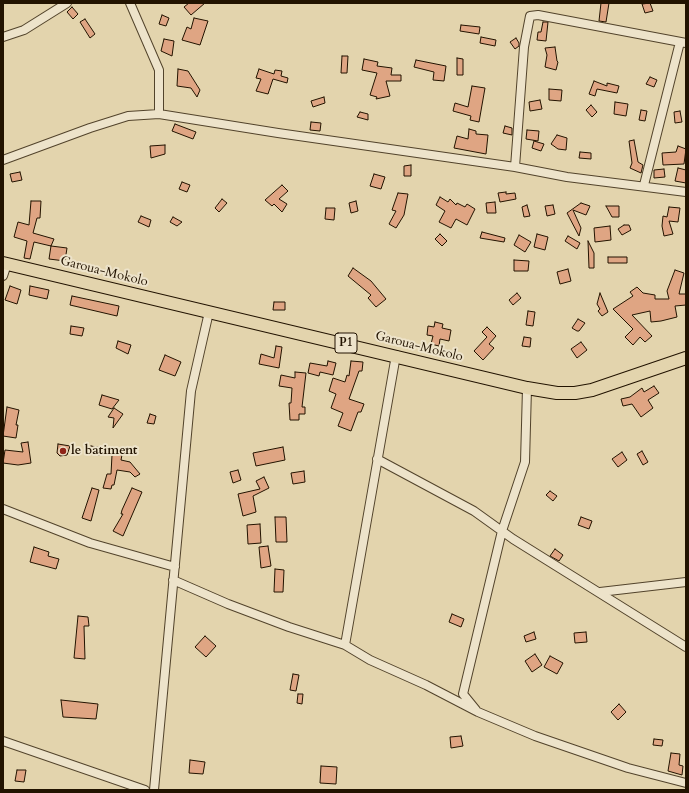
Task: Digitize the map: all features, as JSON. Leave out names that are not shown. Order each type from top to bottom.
[{"type":"main road","name":"Garoua-Mokolo","points":[[5,264],[396,355],[527,388],[566,394],[592,390],[686,358]]},
{"type":"street","points":[[3,37],[24,30],[67,3]]},
{"type":"street","points":[[130,3],[159,70],[159,114]]},
{"type":"street","points":[[515,167],[524,47],[530,16],[538,15],[683,43],[644,185]]},
{"type":"street","points":[[3,160],[90,128],[141,114],[159,114],[278,133],[515,167],[568,177],[644,185],[686,192]]},
{"type":"street","points":[[3,276],[5,264]]},
{"type":"street","points":[[154,790],[191,391],[209,312]]},
{"type":"street","points":[[345,645],[396,355]]},
{"type":"street","points":[[478,712],[463,694],[502,531],[525,462],[527,388]]},
{"type":"street","points":[[377,458],[474,511],[502,531],[686,646]]},
{"type":"street","points":[[3,508],[90,543],[175,567]]},
{"type":"street","points":[[173,580],[255,614],[345,645],[370,660],[426,685],[478,712],[561,746],[628,768],[686,783]]},
{"type":"street","points":[[600,592],[686,582]]},
{"type":"street","points":[[3,741],[145,790]]},
{"type":"building","points":[[189,3],[205,3],[191,15],[184,7]]},
{"type":"building","points":[[601,3],[609,3],[606,22],[599,21]]},
{"type":"building","points":[[650,3],[653,11],[645,13],[642,4]]},
{"type":"building","points":[[72,7],[78,14],[73,19],[67,12]]},
{"type":"building","points":[[162,15],[169,18],[166,26],[159,24]]},
{"type":"building","points":[[194,18],[208,21],[200,45],[182,40],[187,27],[191,29]]},
{"type":"building","points":[[85,19],[95,34],[90,38],[80,22]]},
{"type":"building","points":[[543,22],[548,22],[546,41],[537,40],[538,32],[541,32]]},
{"type":"building","points":[[461,25],[480,27],[479,34],[460,31]]},
{"type":"building","points":[[481,37],[496,40],[495,46],[480,43]]},
{"type":"building","points":[[516,38],[519,46],[515,49],[510,42]]},
{"type":"building","points":[[164,39],[174,41],[172,56],[161,51]]},
{"type":"building","points":[[555,47],[558,62],[556,70],[545,67],[547,55],[545,48]]},
{"type":"building","points":[[342,56],[348,56],[347,73],[341,73]]},
{"type":"building","points":[[457,58],[463,59],[463,75],[457,75]]},
{"type":"building","points":[[364,59],[378,62],[377,66],[392,68],[391,75],[401,75],[401,81],[386,81],[390,96],[376,99],[377,97],[370,95],[377,73],[362,70]]},
{"type":"building","points":[[416,60],[446,66],[444,81],[433,80],[434,72],[414,67]]},
{"type":"building","points":[[178,69],[188,71],[200,90],[197,97],[191,88],[177,86]]},
{"type":"building","points":[[259,69],[274,74],[275,70],[282,71],[281,76],[288,78],[287,83],[273,79],[268,94],[256,91],[261,79],[256,78]]},
{"type":"building","points":[[650,77],[657,80],[654,87],[646,84]]},
{"type":"building","points":[[594,81],[607,86],[607,83],[619,86],[617,93],[597,89],[595,96],[589,94]]},
{"type":"building","points":[[472,86],[485,88],[479,122],[470,120],[471,116],[453,111],[455,103],[468,107]]},
{"type":"building","points":[[549,89],[562,90],[561,101],[549,100]]},
{"type":"building","points":[[324,97],[325,103],[313,107],[311,101]]},
{"type":"building","points":[[540,100],[542,109],[530,111],[529,102]]},
{"type":"building","points":[[615,102],[628,104],[626,116],[614,114]]},
{"type":"building","points":[[591,105],[597,112],[592,117],[586,110]]},
{"type":"building","points":[[641,110],[647,111],[645,121],[639,120]]},
{"type":"building","points":[[680,111],[682,122],[675,123],[674,112]]},
{"type":"building","points":[[360,112],[368,114],[368,120],[357,117]]},
{"type":"building","points":[[311,122],[321,123],[320,131],[310,130]]},
{"type":"building","points":[[175,124],[196,132],[193,139],[172,131]]},
{"type":"building","points":[[505,126],[512,128],[512,135],[503,133]]},
{"type":"building","points":[[469,129],[476,131],[476,134],[488,135],[486,154],[454,148],[457,136],[468,139]]},
{"type":"building","points":[[527,130],[539,131],[538,141],[526,139]]},
{"type":"building","points":[[557,135],[567,138],[566,150],[558,149],[551,144]]},
{"type":"building","points":[[634,140],[638,162],[643,165],[641,173],[630,168],[632,163],[629,141]]},
{"type":"building","points":[[534,141],[544,144],[541,151],[532,148]]},
{"type":"building","points":[[165,145],[165,154],[151,158],[150,146]]},
{"type":"building","points":[[678,146],[686,149],[684,164],[663,165],[662,153],[676,152]]},
{"type":"building","points":[[580,152],[591,153],[591,159],[579,158]]},
{"type":"building","points":[[411,165],[411,176],[404,176],[404,166]]},
{"type":"building","points":[[678,168],[686,170],[686,183],[675,181]]},
{"type":"building","points":[[664,169],[665,177],[654,178],[654,170]]},
{"type":"building","points":[[20,172],[22,180],[12,182],[10,174]]},
{"type":"building","points":[[374,174],[385,177],[381,189],[370,186]]},
{"type":"building","points":[[182,182],[190,185],[187,192],[179,189]]},
{"type":"building","points":[[282,185],[288,191],[279,199],[287,204],[282,212],[274,204],[272,206],[265,200]]},
{"type":"building","points":[[506,192],[506,194],[515,193],[516,199],[500,202],[498,193]]},
{"type":"building","points":[[398,193],[408,194],[404,215],[396,228],[389,224],[396,211],[392,210]]},
{"type":"building","points":[[440,197],[448,202],[450,199],[456,205],[457,203],[465,207],[467,204],[475,209],[467,225],[456,219],[451,228],[439,222],[445,211],[436,205]]},
{"type":"building","points":[[222,199],[227,203],[219,212],[215,208]]},
{"type":"building","points":[[31,201],[41,201],[40,218],[37,218],[33,233],[54,239],[51,246],[34,242],[30,259],[24,258],[27,241],[14,237],[18,222],[29,225]]},
{"type":"building","points":[[356,201],[358,211],[351,213],[349,203]]},
{"type":"building","points":[[495,202],[496,213],[487,213],[486,203]]},
{"type":"building","points":[[581,203],[590,206],[586,215],[573,210],[581,228],[579,236],[567,213]]},
{"type":"building","points":[[527,205],[530,216],[524,217],[522,207]]},
{"type":"building","points":[[553,205],[555,214],[547,216],[545,206]]},
{"type":"building","points":[[606,206],[619,206],[619,217],[612,217]]},
{"type":"building","points":[[669,207],[680,208],[678,222],[669,221],[673,234],[664,236],[662,226],[663,216],[667,217]]},
{"type":"building","points":[[326,208],[335,208],[334,220],[325,219]]},
{"type":"building","points":[[141,216],[151,220],[149,227],[138,222]]},
{"type":"building","points":[[173,217],[182,222],[177,226],[170,222]]},
{"type":"building","points":[[624,225],[629,225],[631,230],[622,235],[618,229]]},
{"type":"building","points":[[610,226],[611,240],[595,242],[594,228]]},
{"type":"building","points":[[482,232],[505,238],[504,242],[480,238]]},
{"type":"building","points":[[440,234],[447,241],[442,246],[435,239]]},
{"type":"building","points":[[537,234],[548,237],[545,250],[534,247]]},
{"type":"building","points":[[519,235],[531,242],[525,252],[514,245]]},
{"type":"building","points":[[568,236],[580,243],[577,249],[565,241]]},
{"type":"building","points":[[588,241],[594,253],[594,268],[589,268]]},
{"type":"building","points":[[51,246],[67,248],[65,261],[49,259]]},
{"type":"building","points":[[608,257],[627,257],[627,263],[608,263]]},
{"type":"building","points":[[514,260],[529,261],[528,271],[514,271]]},
{"type":"building","points":[[353,268],[371,281],[386,299],[376,307],[368,298],[371,295],[348,276]]},
{"type":"building","points":[[568,269],[571,281],[560,284],[557,272]]},
{"type":"building","points":[[675,270],[684,273],[679,294],[686,294],[686,305],[675,306],[677,317],[661,321],[651,322],[650,311],[632,315],[652,336],[645,342],[640,337],[633,345],[625,337],[633,329],[613,309],[633,296],[630,292],[637,287],[643,293],[655,295],[655,299],[669,299],[667,291]]},
{"type":"building","points":[[10,286],[21,290],[17,304],[5,300]]},
{"type":"building","points":[[30,286],[49,290],[47,299],[29,295]]},
{"type":"building","points":[[517,293],[521,298],[513,305],[509,300]]},
{"type":"building","points":[[600,293],[608,312],[602,316],[598,311],[600,309],[597,304]]},
{"type":"building","points":[[72,296],[119,306],[117,316],[70,305]]},
{"type":"building","points":[[274,302],[285,302],[285,310],[273,310]]},
{"type":"building","points":[[528,311],[535,312],[533,326],[526,325]]},
{"type":"building","points":[[578,319],[585,323],[579,331],[577,331],[572,328]]},
{"type":"building","points":[[435,322],[443,324],[442,328],[451,330],[449,341],[440,339],[439,346],[431,344],[433,336],[427,335],[428,326],[434,327]]},
{"type":"building","points":[[71,326],[84,328],[82,336],[70,334]]},
{"type":"building","points":[[487,327],[496,336],[489,344],[494,348],[483,360],[474,351],[487,337],[482,332]]},
{"type":"building","points":[[524,337],[531,338],[530,347],[522,346]]},
{"type":"building","points":[[118,341],[131,345],[128,354],[116,348]]},
{"type":"building","points":[[581,342],[587,350],[577,358],[571,349]]},
{"type":"building","points":[[276,346],[282,347],[279,368],[259,364],[261,354],[274,358]]},
{"type":"building","points":[[165,355],[181,362],[175,376],[159,370]]},
{"type":"building","points":[[328,361],[336,363],[333,375],[320,372],[319,376],[308,373],[310,363],[327,366]]},
{"type":"building","points":[[351,361],[363,362],[362,371],[359,371],[349,399],[364,404],[361,412],[358,412],[351,431],[338,426],[343,413],[331,408],[336,394],[329,391],[333,378],[345,382],[347,375],[349,376]]},
{"type":"building","points":[[295,372],[306,373],[302,407],[305,407],[305,414],[299,414],[299,420],[290,420],[289,403],[291,403],[292,388],[279,386],[281,375],[295,378]]},
{"type":"building","points":[[654,386],[659,393],[648,400],[653,408],[641,417],[632,404],[623,406],[621,399],[630,397],[642,388],[644,392]]},
{"type":"building","points":[[102,395],[119,400],[112,409],[99,405]]},
{"type":"building","points":[[7,407],[19,410],[16,425],[18,425],[16,438],[3,436]]},
{"type":"building","points":[[114,408],[123,414],[113,428],[114,418],[108,417]]},
{"type":"building","points":[[150,414],[156,416],[154,424],[147,423]]},
{"type":"building","points":[[28,442],[31,463],[18,465],[3,463],[5,450],[23,452],[21,443]]},
{"type":"building","name":"le batiment","points":[[58,444],[70,446],[67,455],[60,456],[57,453]]},
{"type":"building","points":[[91,446],[102,448],[101,455],[90,454]]},
{"type":"building","points":[[283,447],[285,460],[256,466],[253,453]]},
{"type":"building","points":[[642,451],[648,462],[643,465],[637,454]]},
{"type":"building","points":[[622,452],[627,460],[618,467],[612,459]]},
{"type":"building","points":[[112,455],[122,455],[121,460],[130,462],[140,474],[135,477],[130,472],[117,470],[114,485],[112,485],[111,489],[103,488],[107,474],[111,474]]},
{"type":"building","points":[[238,470],[241,480],[233,483],[230,472]]},
{"type":"building","points":[[304,471],[305,482],[293,484],[291,473]]},
{"type":"building","points":[[264,477],[269,488],[253,496],[256,512],[243,516],[238,494],[260,489],[256,481]]},
{"type":"building","points":[[92,488],[99,490],[91,521],[82,518]]},
{"type":"building","points":[[132,488],[142,492],[123,536],[113,531],[123,514],[121,514],[122,510]]},
{"type":"building","points":[[550,491],[557,496],[553,501],[546,495]]},
{"type":"building","points":[[275,517],[286,517],[287,542],[276,542]]},
{"type":"building","points":[[581,517],[592,521],[589,529],[578,525]]},
{"type":"building","points":[[260,524],[261,543],[248,544],[247,525]]},
{"type":"building","points":[[268,546],[271,566],[261,568],[259,547]]},
{"type":"building","points":[[34,547],[49,552],[48,556],[59,559],[56,569],[30,562]]},
{"type":"building","points":[[555,549],[563,555],[559,561],[550,556]]},
{"type":"building","points":[[275,569],[284,570],[283,592],[274,592]]},
{"type":"building","points":[[452,614],[464,619],[461,627],[449,622]]},
{"type":"building","points":[[78,616],[88,617],[89,626],[84,626],[85,659],[74,658]]},
{"type":"building","points":[[534,632],[536,639],[526,642],[524,636]]},
{"type":"building","points":[[586,632],[587,642],[575,643],[574,633]]},
{"type":"building","points":[[205,636],[216,646],[206,657],[195,647]]},
{"type":"building","points":[[535,654],[542,665],[532,672],[525,661]]},
{"type":"building","points":[[550,656],[563,663],[557,674],[544,667]]},
{"type":"building","points":[[293,674],[299,675],[296,691],[290,690]]},
{"type":"building","points":[[298,694],[303,694],[302,704],[297,703]]},
{"type":"building","points":[[61,700],[98,704],[96,719],[63,717]]},
{"type":"building","points":[[619,704],[626,712],[618,720],[611,712]]},
{"type":"building","points":[[461,736],[463,746],[451,748],[450,737]]},
{"type":"building","points":[[654,739],[663,740],[662,746],[653,745]]},
{"type":"building","points":[[671,753],[680,754],[679,765],[683,766],[682,775],[668,771]]},
{"type":"building","points":[[190,760],[205,762],[203,774],[189,773]]},
{"type":"building","points":[[321,766],[337,767],[336,784],[320,783]]},
{"type":"building","points":[[17,770],[26,770],[24,782],[15,781]]},
{"type":"place","name":"le batiment","points":[[63,451]]}]
